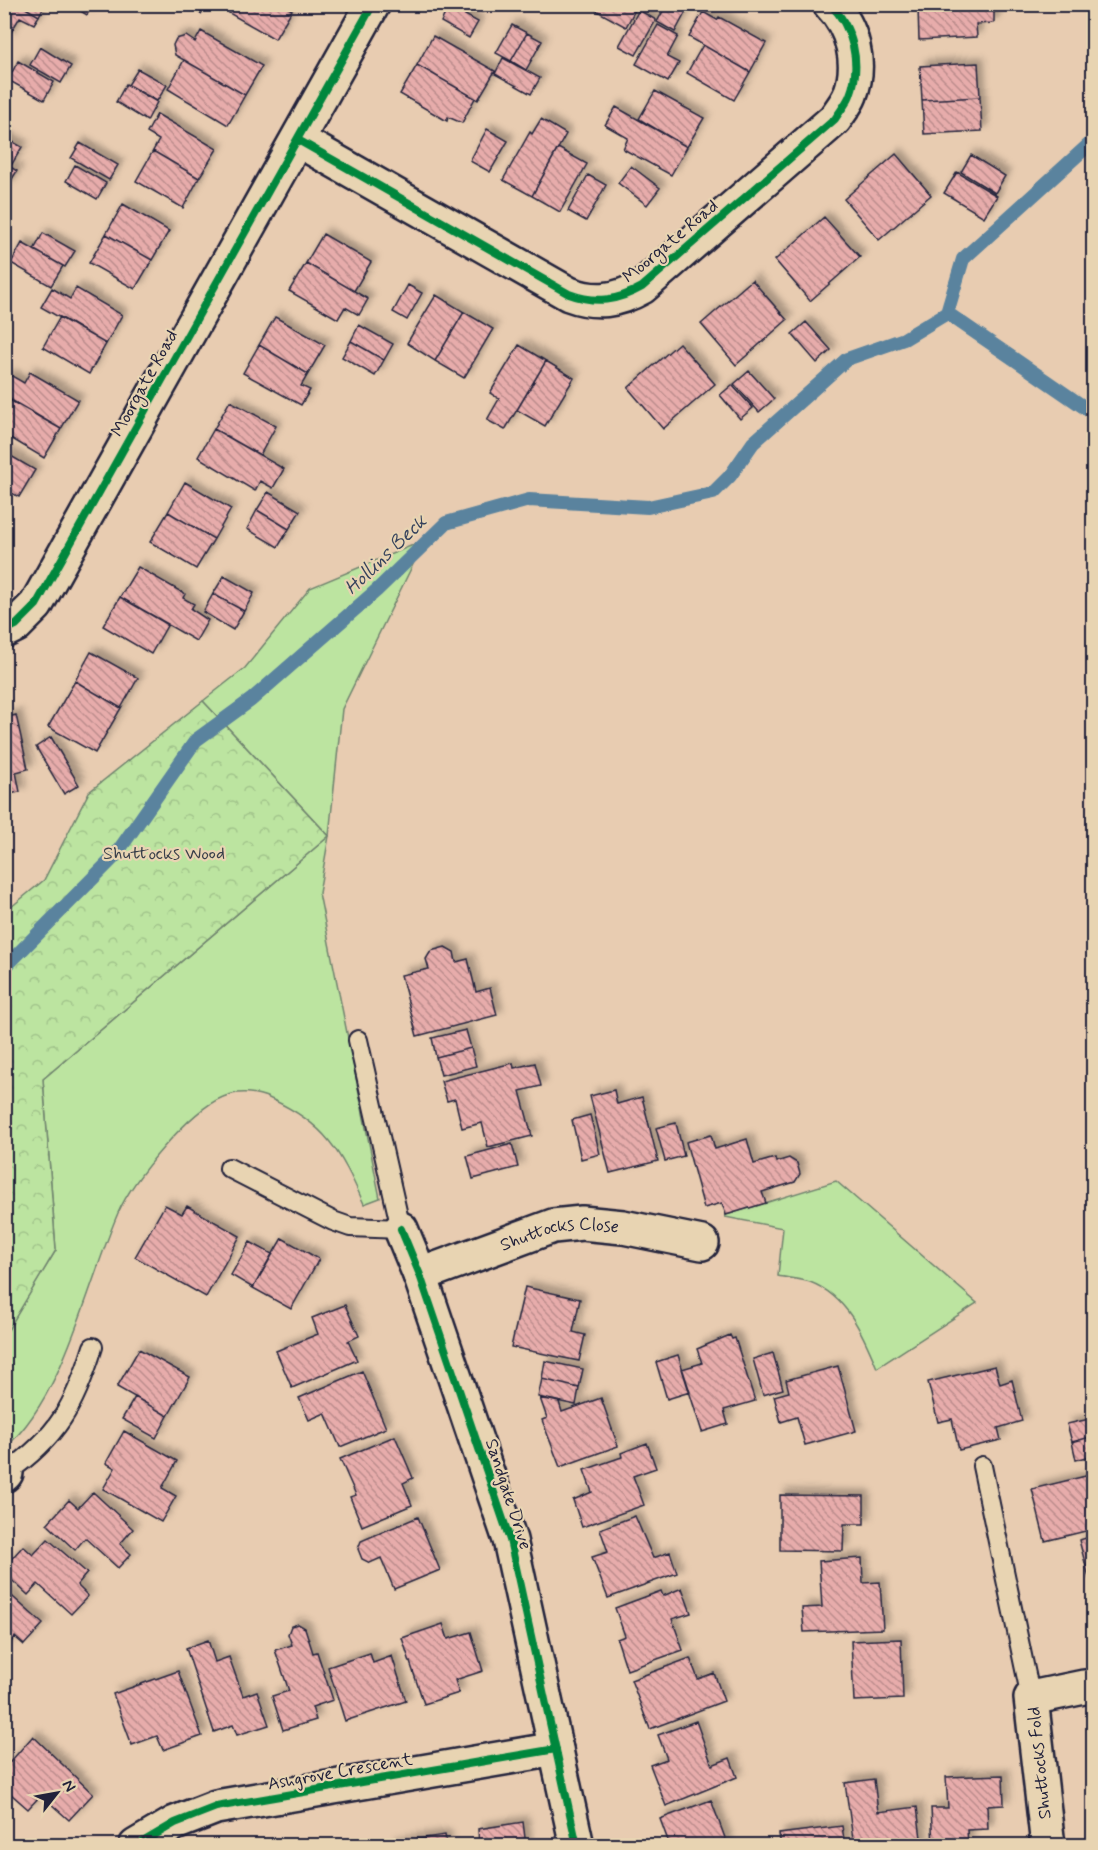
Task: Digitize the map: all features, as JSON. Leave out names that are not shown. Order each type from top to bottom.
[{"type":"street","name":"Moorgate Road","points":[[4,631],[16,625],[36,605],[373,4]]},
{"type":"street","name":"Moorgate Road","points":[[298,140],[569,294],[587,300],[606,301],[625,297],[642,287],[835,119],[850,95],[856,68],[853,40],[841,15],[830,4]]},
{"type":"street","name":"Shuttocks Close","points":[[420,1275],[553,1226],[582,1223],[623,1227],[702,1244]]},
{"type":"street","name":"Sandgate Drive","points":[[401,1229],[420,1275],[510,1540],[577,1845]]},
{"type":"street","name":"Shuttocks Fold","points":[[1048,1845],[1031,1698],[1084,1687]]},
{"type":"street","name":"Ashgrove Crescent","points":[[136,1845],[175,1823],[216,1808],[556,1749]]},
{"type":"lane","points":[[229,1168],[333,1221],[350,1227],[401,1229],[358,1040]]},
{"type":"lane","points":[[5,1474],[33,1455],[54,1431],[71,1405],[93,1347]]},
{"type":"lane","points":[[982,1466],[1031,1698]]},
{"type":"green space","points":[[425,540],[342,709],[329,836],[203,701],[245,668],[310,588]]},
{"type":"green space","name":"Shuttocks Wood","points":[[203,701],[329,836],[43,1079],[56,1250],[5,1335],[5,912],[44,880],[89,792]]},
{"type":"green space","points":[[329,836],[319,893],[380,1198],[364,1204],[339,1154],[329,1141],[305,1118],[290,1109],[254,1093],[235,1093],[209,1105],[194,1116],[163,1148],[125,1199],[59,1369],[44,1399],[26,1426],[5,1448],[4,1335],[56,1250],[43,1079]]},
{"type":"green space","points":[[836,1181],[977,1303],[877,1368],[866,1342],[844,1306],[823,1288],[810,1282],[778,1276],[783,1228],[725,1217]]},
{"type":"building","points":[[4,4],[19,4],[39,16],[34,24],[20,17],[8,37],[4,35]]},
{"type":"building","points":[[19,4],[45,4],[39,16]]},
{"type":"building","points":[[69,4],[93,4],[87,15]]},
{"type":"building","points":[[185,4],[206,4],[201,14]]},
{"type":"building","points":[[234,4],[282,4],[292,10],[275,39],[229,13]]},
{"type":"building","points":[[470,4],[486,4],[482,12]]},
{"type":"building","points":[[600,4],[638,4],[626,27],[597,11]]},
{"type":"building","points":[[667,4],[690,4],[675,32],[657,22]]},
{"type":"building","points":[[918,4],[976,4],[976,5],[918,8]]},
{"type":"building","points":[[994,4],[994,23],[976,24],[977,37],[919,40],[918,8]]},
{"type":"building","points":[[449,6],[478,22],[469,38],[441,22]]},
{"type":"building","points":[[639,10],[656,20],[636,55],[619,46]]},
{"type":"building","points":[[703,12],[717,20],[719,17],[766,43],[750,72],[689,37]]},
{"type":"building","points":[[512,25],[527,33],[511,61],[496,53]]},
{"type":"building","points":[[658,25],[678,36],[667,57],[679,63],[668,82],[636,64]]},
{"type":"building","points":[[201,31],[262,66],[245,95],[175,55],[173,45],[176,39],[186,36],[195,42]]},
{"type":"building","points":[[527,33],[542,41],[526,70],[511,61]]},
{"type":"building","points":[[433,36],[495,71],[478,100],[417,65]]},
{"type":"building","points":[[703,45],[750,72],[734,100],[687,73]]},
{"type":"building","points":[[40,47],[71,66],[61,83],[30,65]]},
{"type":"building","points":[[503,58],[540,78],[531,94],[495,74]]},
{"type":"building","points":[[184,60],[245,95],[228,125],[168,89]]},
{"type":"building","points":[[18,61],[54,82],[44,100],[8,80]]},
{"type":"building","points":[[978,63],[980,97],[922,100],[920,66]]},
{"type":"building","points":[[417,65],[475,98],[462,123],[448,117],[447,121],[400,94]]},
{"type":"building","points":[[138,69],[167,85],[157,101],[128,85]]},
{"type":"building","points":[[126,84],[157,102],[147,121],[116,102]]},
{"type":"building","points":[[655,91],[704,118],[687,147],[639,119]]},
{"type":"building","points":[[980,97],[982,131],[924,134],[922,100]]},
{"type":"building","points":[[616,107],[687,147],[671,175],[623,149],[628,138],[605,125]]},
{"type":"building","points":[[157,114],[217,149],[199,178],[153,151],[159,140],[147,133]]},
{"type":"building","points":[[541,119],[566,134],[532,196],[503,180],[530,132],[532,134]]},
{"type":"building","points":[[487,129],[508,141],[490,172],[470,161]]},
{"type":"building","points":[[4,137],[22,147],[12,164],[4,160]]},
{"type":"building","points":[[80,143],[118,165],[109,180],[71,158]]},
{"type":"building","points":[[558,148],[587,164],[560,212],[532,196]]},
{"type":"building","points":[[153,151],[199,178],[183,208],[136,181]]},
{"type":"building","points":[[896,154],[931,195],[879,240],[844,199]]},
{"type":"building","points":[[971,155],[1005,176],[995,193],[961,172]]},
{"type":"building","points":[[4,163],[17,171],[7,187],[4,186]]},
{"type":"building","points":[[75,165],[106,183],[97,199],[66,181]]},
{"type":"building","points":[[631,166],[660,188],[647,205],[618,183]]},
{"type":"building","points":[[957,172],[997,196],[984,217],[944,193]]},
{"type":"building","points":[[588,175],[606,185],[586,221],[568,211]]},
{"type":"building","points":[[123,204],[169,231],[152,260],[106,234]]},
{"type":"building","points":[[824,217],[860,257],[810,301],[775,260]]},
{"type":"building","points":[[43,233],[75,251],[65,267],[34,250]]},
{"type":"building","points":[[106,234],[152,260],[135,289],[89,263]]},
{"type":"building","points":[[323,234],[371,262],[354,291],[306,263]]},
{"type":"building","points":[[22,243],[63,266],[51,286],[11,263]]},
{"type":"building","points":[[306,263],[368,299],[359,315],[345,307],[338,319],[289,291]]},
{"type":"building","points":[[752,280],[787,320],[736,365],[701,324]]},
{"type":"building","points":[[408,285],[422,293],[407,320],[393,312]]},
{"type":"building","points":[[52,288],[70,299],[76,288],[122,315],[106,344],[41,307]]},
{"type":"building","points":[[436,295],[464,312],[435,361],[407,343]]},
{"type":"building","points":[[464,312],[493,329],[464,378],[435,361]]},
{"type":"building","points":[[60,317],[106,344],[89,374],[43,347]]},
{"type":"building","points":[[275,317],[325,345],[308,374],[259,345]]},
{"type":"building","points":[[806,322],[831,350],[817,363],[792,334]]},
{"type":"building","points":[[359,325],[393,344],[384,360],[351,341]]},
{"type":"building","points":[[351,341],[384,360],[375,376],[342,357]]},
{"type":"building","points":[[679,343],[715,384],[663,429],[628,388]]},
{"type":"building","points":[[259,345],[308,374],[301,386],[310,390],[301,405],[243,373]]},
{"type":"building","points":[[519,345],[546,361],[505,430],[487,420],[499,399],[490,393]]},
{"type":"building","points":[[546,361],[574,378],[545,426],[517,410]]},
{"type":"building","points":[[749,371],[774,399],[759,412],[734,384]]},
{"type":"building","points":[[30,372],[78,400],[61,429],[4,396],[4,378],[12,376],[24,383]]},
{"type":"building","points":[[732,385],[753,408],[740,419],[720,395]]},
{"type":"building","points":[[4,397],[61,429],[44,458],[4,434]]},
{"type":"building","points":[[230,401],[276,426],[260,455],[214,429]]},
{"type":"building","points":[[214,429],[284,469],[273,488],[260,481],[255,491],[198,457]]},
{"type":"building","points":[[4,452],[35,470],[19,497],[4,489]]},
{"type":"building","points":[[185,482],[231,509],[214,539],[168,512]]},
{"type":"building","points":[[268,492],[300,511],[289,529],[257,510]]},
{"type":"building","points":[[257,510],[289,529],[278,547],[247,529]]},
{"type":"building","points":[[168,512],[214,539],[196,569],[150,542]]},
{"type":"building","points":[[138,567],[185,594],[183,598],[194,604],[191,609],[208,620],[196,641],[120,597]]},
{"type":"building","points":[[224,576],[254,593],[244,611],[213,594]]},
{"type":"building","points":[[213,594],[244,611],[233,630],[203,612]]},
{"type":"building","points":[[120,597],[168,624],[151,654],[103,626]]},
{"type":"building","points":[[91,652],[138,678],[121,708],[75,681]]},
{"type":"building","points":[[75,681],[121,708],[95,753],[48,727]]},
{"type":"building","points":[[16,715],[28,769],[16,772],[20,792],[4,795],[4,718]]},
{"type":"building","points":[[51,737],[79,785],[64,794],[36,747]]},
{"type":"building","points":[[445,947],[454,952],[456,962],[468,959],[476,992],[490,988],[497,1015],[417,1036],[401,975],[429,969],[426,959],[431,951]]},
{"type":"building","points":[[466,1030],[471,1048],[436,1057],[432,1038]]},
{"type":"building","points":[[471,1048],[476,1066],[441,1075],[436,1057]]},
{"type":"building","points":[[513,1063],[514,1068],[535,1063],[541,1086],[520,1091],[532,1136],[488,1147],[482,1123],[462,1128],[455,1099],[447,1101],[441,1081]]},
{"type":"building","points":[[614,1090],[617,1104],[642,1097],[658,1161],[610,1173],[590,1096]]},
{"type":"building","points":[[590,1115],[600,1154],[581,1159],[572,1120]]},
{"type":"building","points":[[676,1123],[684,1156],[665,1161],[656,1128]]},
{"type":"building","points":[[711,1135],[715,1149],[747,1139],[754,1164],[775,1158],[776,1162],[789,1158],[797,1163],[800,1174],[795,1182],[762,1192],[766,1203],[726,1215],[722,1203],[704,1208],[686,1142]]},
{"type":"building","points":[[512,1144],[518,1167],[473,1179],[467,1156]]},
{"type":"building","points":[[165,1205],[182,1214],[187,1206],[240,1236],[206,1297],[135,1257]]},
{"type":"building","points":[[282,1238],[319,1259],[291,1309],[253,1288]]},
{"type":"building","points":[[250,1242],[272,1254],[253,1288],[231,1275]]},
{"type":"building","points":[[525,1287],[580,1299],[573,1332],[585,1335],[579,1361],[511,1347]]},
{"type":"building","points":[[345,1305],[359,1336],[348,1341],[357,1360],[292,1388],[276,1351],[318,1334],[312,1318]]},
{"type":"building","points":[[730,1335],[732,1339],[735,1338],[755,1401],[724,1410],[728,1424],[702,1432],[682,1369],[702,1363],[697,1349]]},
{"type":"building","points":[[139,1349],[190,1377],[168,1416],[117,1387]]},
{"type":"building","points":[[773,1353],[783,1389],[763,1395],[753,1359]]},
{"type":"building","points":[[678,1355],[690,1392],[667,1399],[656,1362]]},
{"type":"building","points":[[545,1361],[583,1369],[579,1388],[542,1379]]},
{"type":"building","points":[[838,1366],[856,1431],[805,1445],[797,1417],[781,1422],[774,1396],[789,1392],[786,1380]]},
{"type":"building","points":[[995,1366],[1000,1384],[1012,1380],[1022,1421],[998,1428],[1001,1440],[959,1450],[952,1419],[938,1422],[928,1382]]},
{"type":"building","points":[[362,1371],[386,1428],[340,1447],[325,1413],[309,1420],[299,1398]]},
{"type":"building","points":[[542,1379],[579,1388],[576,1405],[538,1397]]},
{"type":"building","points":[[135,1397],[168,1416],[156,1438],[122,1419]]},
{"type":"building","points":[[540,1398],[559,1402],[562,1412],[601,1398],[618,1446],[560,1467],[542,1420],[547,1418]]},
{"type":"building","points":[[1094,1418],[1094,1436],[1072,1442],[1067,1424]]},
{"type":"building","points":[[124,1431],[177,1461],[162,1488],[176,1496],[161,1522],[103,1489],[115,1468],[106,1463]]},
{"type":"building","points":[[395,1436],[413,1478],[403,1483],[412,1505],[362,1526],[350,1497],[356,1495],[340,1459]]},
{"type":"building","points":[[1094,1436],[1094,1455],[1076,1460],[1072,1442]]},
{"type":"building","points":[[647,1443],[656,1468],[633,1476],[644,1505],[582,1527],[573,1500],[592,1492],[584,1470],[622,1457],[621,1453]]},
{"type":"building","points":[[1094,1474],[1094,1529],[1045,1541],[1032,1489]]},
{"type":"building","points":[[93,1492],[133,1529],[120,1544],[131,1554],[118,1568],[85,1538],[75,1550],[47,1524],[69,1500],[78,1508]]},
{"type":"building","points":[[780,1495],[864,1496],[864,1524],[844,1524],[843,1551],[780,1550]]},
{"type":"building","points":[[635,1516],[653,1558],[670,1552],[677,1573],[608,1598],[592,1557],[608,1552],[600,1529]]},
{"type":"building","points":[[418,1517],[440,1570],[394,1589],[381,1558],[370,1563],[362,1559],[358,1549],[361,1541]]},
{"type":"building","points":[[1094,1536],[1094,1589],[1092,1589],[1079,1540]]},
{"type":"building","points":[[48,1539],[87,1573],[77,1585],[88,1596],[71,1614],[38,1584],[28,1595],[4,1573],[4,1567],[23,1546],[33,1555]]},
{"type":"building","points":[[862,1558],[863,1583],[880,1582],[883,1629],[804,1632],[802,1608],[822,1607],[819,1561]]},
{"type":"building","points":[[682,1588],[691,1613],[672,1619],[683,1650],[627,1670],[617,1639],[625,1636],[615,1608],[661,1591],[663,1596]]},
{"type":"building","points":[[4,1589],[43,1624],[24,1645],[15,1637],[4,1649]]},
{"type":"building","points":[[298,1624],[305,1628],[313,1653],[317,1652],[333,1700],[312,1707],[316,1720],[283,1730],[272,1696],[289,1691],[275,1650],[292,1645],[288,1634],[291,1626]]},
{"type":"building","points":[[443,1624],[448,1639],[471,1632],[483,1671],[455,1680],[459,1693],[424,1704],[402,1638]]},
{"type":"building","points":[[901,1639],[903,1699],[854,1701],[851,1641]]},
{"type":"building","points":[[208,1640],[215,1662],[229,1657],[243,1696],[257,1691],[269,1725],[237,1735],[233,1725],[214,1732],[186,1648]]},
{"type":"building","points":[[370,1653],[373,1663],[392,1656],[406,1701],[345,1721],[328,1667]]},
{"type":"building","points":[[690,1658],[698,1679],[714,1673],[724,1701],[650,1729],[631,1680]]},
{"type":"building","points":[[178,1671],[202,1736],[163,1750],[157,1736],[132,1745],[113,1694]]},
{"type":"building","points":[[696,1721],[712,1765],[730,1758],[737,1777],[666,1806],[650,1765],[667,1759],[658,1735]]},
{"type":"building","points":[[33,1736],[93,1794],[69,1820],[41,1795],[28,1809],[4,1788],[4,1769]]},
{"type":"building","points":[[1003,1775],[1004,1805],[987,1806],[988,1829],[967,1830],[968,1844],[933,1846],[931,1808],[948,1808],[946,1777]]},
{"type":"building","points":[[874,1779],[878,1812],[917,1807],[922,1846],[854,1846],[845,1783]]},
{"type":"building","points":[[711,1800],[728,1846],[681,1846],[680,1843],[670,1846],[660,1819]]},
{"type":"building","points":[[523,1822],[526,1846],[479,1846],[478,1829]]},
{"type":"building","points":[[842,1826],[845,1846],[781,1846],[779,1834]]},
{"type":"building","points":[[445,1835],[447,1846],[391,1846],[390,1843]]},
{"type":"waterway","points":[[947,313],[963,259],[1094,140]]},
{"type":"waterway","points":[[947,313],[1094,414]]},
{"type":"waterway","name":"Hollins Beck","points":[[4,968],[114,857],[196,740],[251,700],[377,590],[446,523],[529,500],[648,507],[713,493],[730,476],[753,443],[847,359],[904,339],[947,313]]},
{"type":"cycle path","points":[[4,631],[16,625],[36,605],[373,4]]},
{"type":"cycle path","points":[[298,140],[569,294],[597,300],[615,298],[642,287],[835,119],[850,95],[854,83],[855,59],[850,35],[838,13],[830,4]]},
{"type":"cycle path","points":[[401,1229],[420,1275],[510,1540],[577,1846]]},
{"type":"cycle path","points":[[136,1846],[175,1823],[216,1807],[556,1749]]}]
